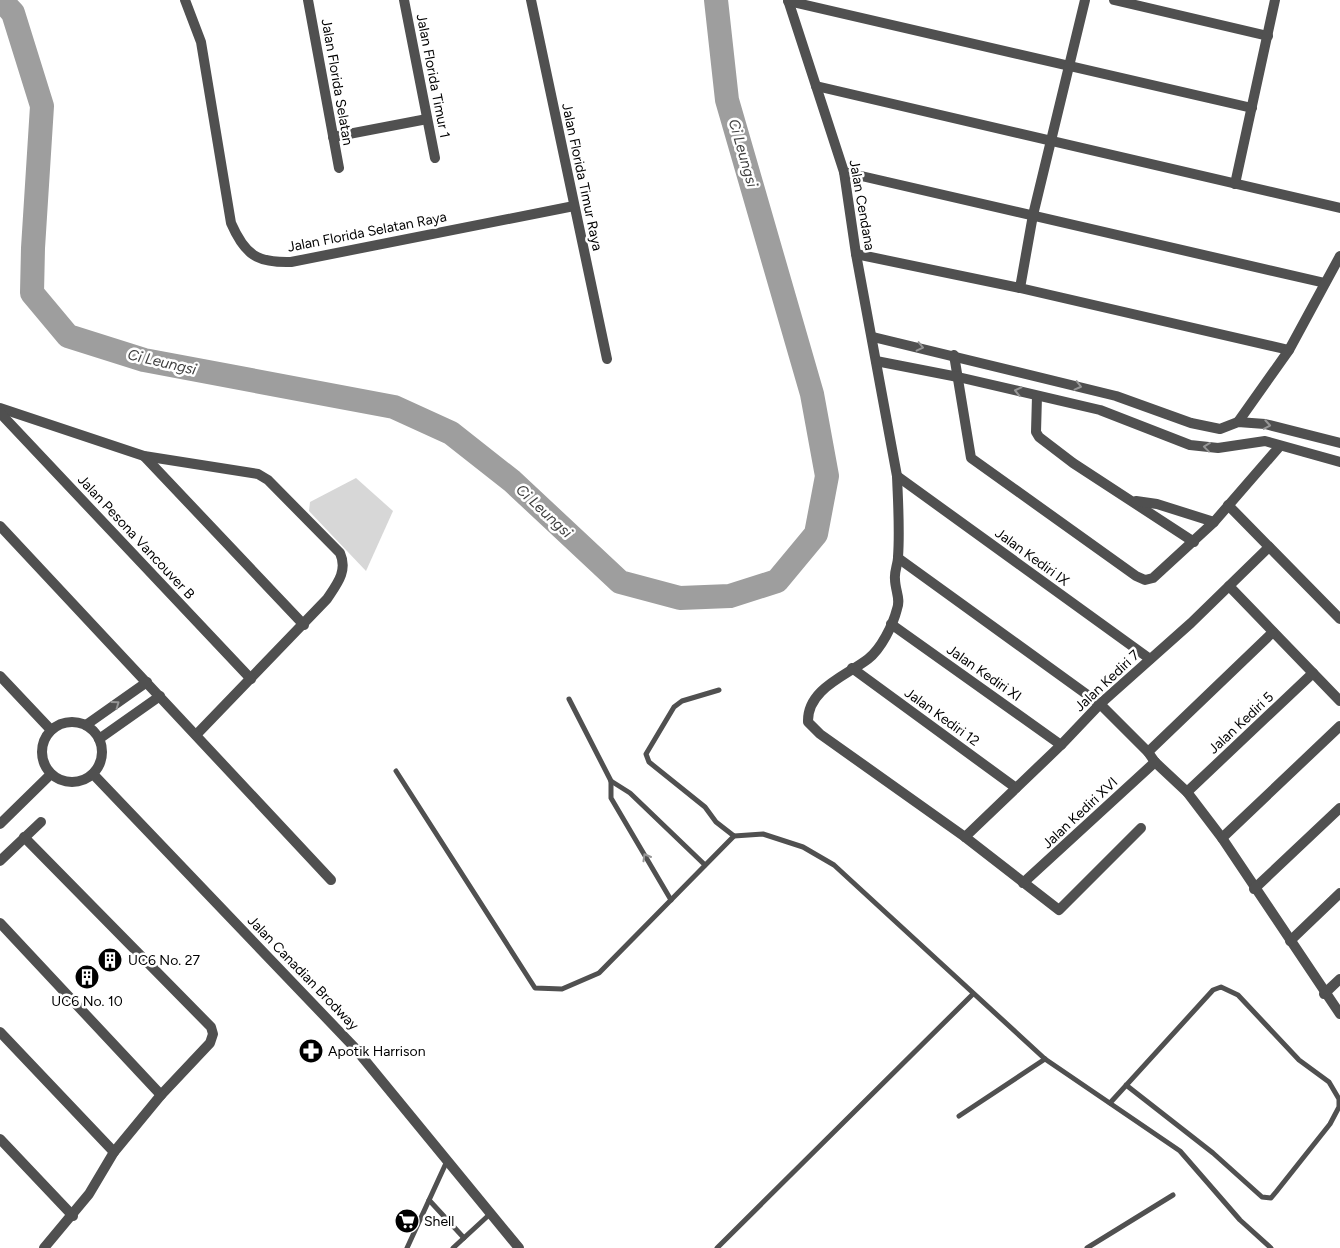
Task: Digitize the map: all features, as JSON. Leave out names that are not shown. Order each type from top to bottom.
[{"type":"street","name":"Jalan Florida Selatan Raya","points":[[186,0],[201,42],[231,223],[240,242],[251,254],[269,262],[291,262],[574,206]]},
{"type":"street","name":"Jalan Florida Selatan","points":[[308,0],[339,168]]},
{"type":"street","name":"Jalan Florida Timur 1","points":[[404,0],[434,158]]},
{"type":"street","name":"Jalan Florida Timur Raya","points":[[531,0],[607,359]]},
{"type":"street","points":[[1020,288],[1033,215],[1050,141],[1071,65],[1085,0]]},
{"type":"street","points":[[1114,0],[1268,36]]},
{"type":"street","points":[[1235,184],[1275,0]]},
{"type":"street","points":[[788,1],[1252,108]]},
{"type":"street","name":"Jalan Cendana","points":[[788,1],[844,172],[856,254],[873,336],[897,476],[898,558],[894,578],[899,598],[898,609],[878,648],[869,658],[820,692],[810,706],[808,722],[820,734],[965,837]]},
{"type":"street","points":[[816,86],[1340,208]]},
{"type":"street","points":[[333,137],[427,119]]},
{"type":"street","points":[[844,172],[1326,283]]},
{"type":"street","points":[[856,254],[1020,288],[1289,350]]},
{"type":"street","points":[[1238,422],[1289,350],[1340,256]]},
{"type":"street","points":[[873,336],[1116,396],[1191,424],[1220,429],[1238,422],[1265,424],[1340,442]]},
{"type":"street","points":[[954,355],[971,458],[1136,576],[1145,580],[1153,578],[1194,542],[1214,522],[1280,446]]},
{"type":"street","points":[[876,361],[958,377],[1100,410],[1190,445],[1218,448],[1265,441],[1340,462]]},
{"type":"street","points":[[1037,396],[1036,432],[1039,437],[1073,463],[1133,500],[1194,542]]},
{"type":"street","points":[[0,408],[144,456],[258,474],[268,480],[340,553],[344,563],[341,576],[327,599],[196,735]]},
{"type":"street","name":"Jalan Pesona Vancouver B","points":[[0,413],[251,679]]},
{"type":"street","points":[[144,456],[304,625]]},
{"type":"street","name":"Jalan Kediri IX","points":[[897,476],[1150,660]]},
{"type":"street","points":[[1133,500],[1157,504],[1214,522]]},
{"type":"street","points":[[1228,505],[1340,618]]},
{"type":"street","points":[[0,526],[331,880]]},
{"type":"street","name":"Jalan Kediri 7","points":[[965,837],[1061,745],[1100,704],[1270,548]]},
{"type":"street","points":[[898,558],[1100,704],[1148,752],[1155,762],[1187,792],[1222,838],[1324,994],[1340,1014]]},
{"type":"street","points":[[1229,586],[1340,701]]},
{"type":"street","name":"Jalan Kediri XI","points":[[890,624],[1061,745]]},
{"type":"street","points":[[1148,752],[1273,632]]},
{"type":"street","name":"Jalan Kediri 12","points":[[852,668],[1016,788]]},
{"type":"street","name":"Jalan Kediri 5","points":[[1187,792],[1313,673]]},
{"type":"street","points":[[0,676],[51,730]]},
{"type":"street","points":[[86,726],[146,682]]},
{"type":"street","points":[[99,739],[160,696]]},
{"type":"street","points":[[68,722],[86,726],[99,739],[102,757],[93,774],[77,782],[68,782],[52,774],[46,766],[42,747],[51,730],[68,722]]},
{"type":"street","points":[[1222,838],[1340,726]]},
{"type":"street","name":"Jalan Kediri XVI","points":[[1024,883],[1155,762]]},
{"type":"street","points":[[0,824],[52,774]]},
{"type":"street","name":"Jalan Canadian Brodway","points":[[93,774],[354,1047],[519,1248]]},
{"type":"street","points":[[1254,889],[1340,808]]},
{"type":"street","points":[[0,860],[41,822]]},
{"type":"street","points":[[965,837],[1059,910],[1141,828]]},
{"type":"street","points":[[24,837],[211,1027],[213,1034],[210,1043],[161,1095],[114,1152],[89,1194],[73,1216],[44,1248]]},
{"type":"street","points":[[1290,940],[1340,893]]},
{"type":"street","points":[[0,924],[161,1095]]},
{"type":"street","points":[[1324,994],[1340,978]]},
{"type":"street","points":[[0,1032],[114,1152]]},
{"type":"street","points":[[0,1139],[73,1216]]},
{"type":"lane","points":[[719,690],[682,701],[674,706],[655,736],[646,758],[705,807],[716,822],[734,836]]},
{"type":"lane","points":[[569,699],[611,782],[611,798],[671,900]]},
{"type":"lane","points":[[396,771],[535,988],[562,989],[600,973],[734,836],[763,834],[803,847],[834,865],[1045,1060],[1180,1151],[1240,1220],[1271,1248]]},
{"type":"lane","points":[[611,782],[630,793],[705,865]]},
{"type":"lane","points":[[1110,1103],[1126,1085],[1213,990],[1221,987],[1238,995],[1299,1060],[1329,1082],[1339,1099],[1339,1107],[1330,1124],[1271,1198],[1262,1197],[1213,1153],[1126,1085]]},
{"type":"lane","points":[[717,1248],[973,994]]},
{"type":"lane","points":[[959,1116],[1045,1060]]},
{"type":"lane","points":[[407,1248],[447,1161]]},
{"type":"lane","points":[[1086,1248],[1173,1195]]},
{"type":"lane","points":[[429,1200],[464,1238]]},
{"type":"lane","points":[[453,1248],[490,1214]]},
{"type":"shaded area","points":[[356,478],[393,511],[366,571],[309,511],[310,502]]},
{"type":"waterway","name":"Ci Leungsi","points":[[1,0],[13,13],[42,106],[32,293],[68,336],[144,360],[394,407],[451,433],[512,481],[620,582],[680,598],[730,596],[777,581],[816,534],[827,476],[812,394],[727,100],[716,0]]},
{"type":"place","name":"UC6 No. 27","points":[[110,960]]},
{"type":"place","name":"UC6 No. 10","points":[[87,977]]},
{"type":"place","name":"Apotik Harrison","points":[[311,1051]]},
{"type":"place","name":"Shell","points":[[407,1221]]}]
